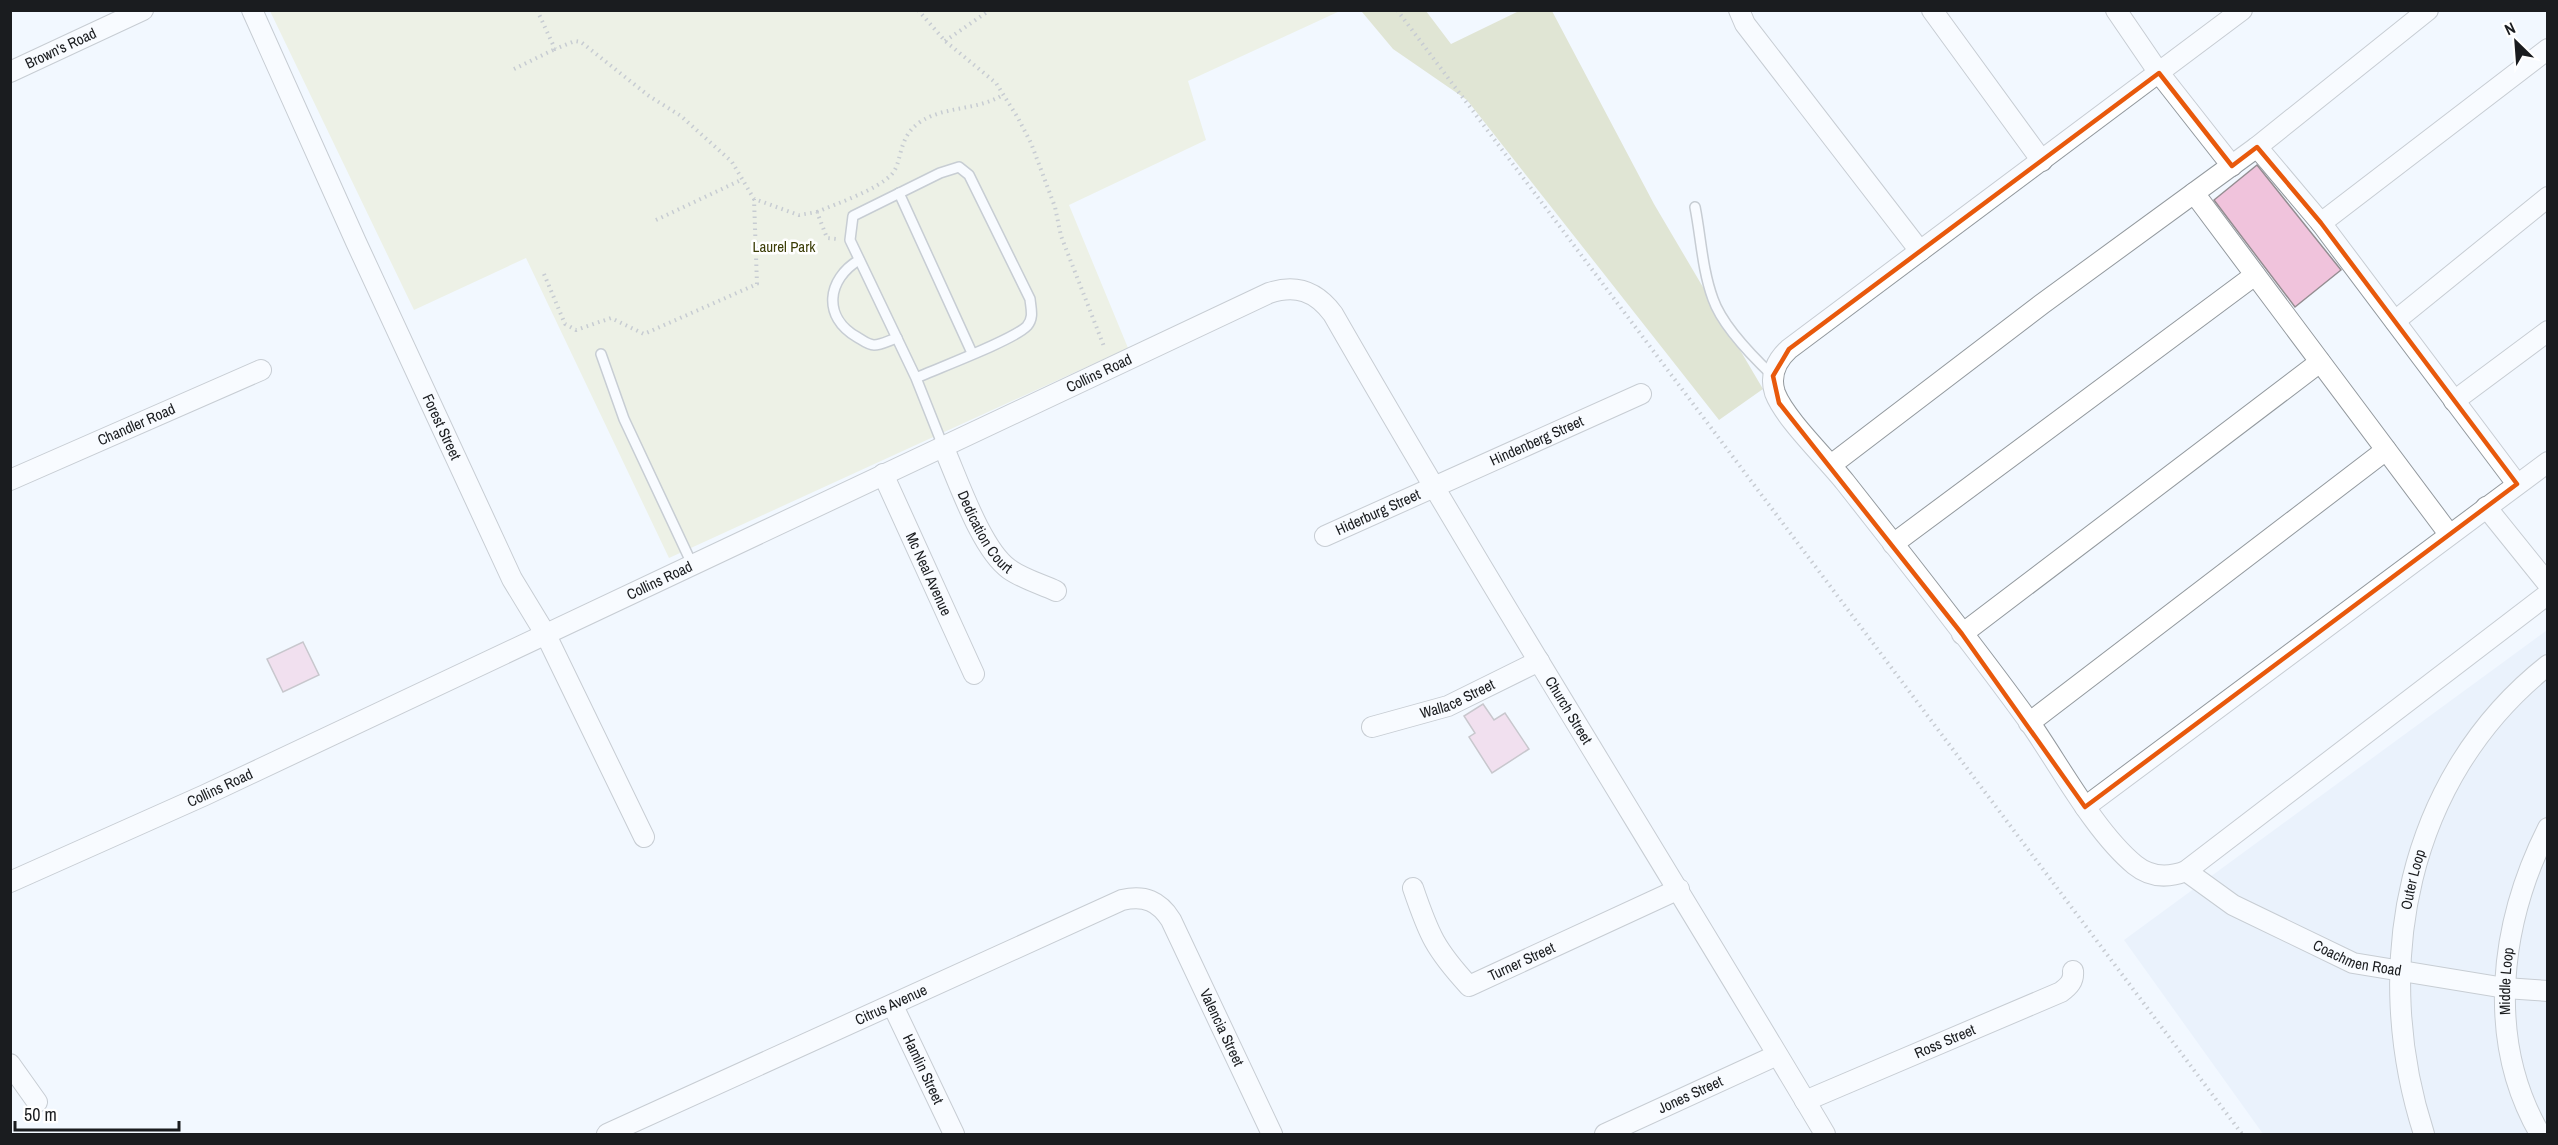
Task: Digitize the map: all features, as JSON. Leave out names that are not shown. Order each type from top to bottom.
[{"type":"street","name":"Brown's Road","points":[[10,72],[143,10]]},
{"type":"street","name":"Forest Street","points":[[252,10],[361,253],[507,568],[546,635],[644,837]]},
{"type":"street","points":[[1739,10],[1745,24],[1920,251]]},
{"type":"street","points":[[1932,10],[2042,161]]},
{"type":"street","points":[[2116,10],[2158,73],[2232,166]]},
{"type":"street","points":[[2241,10],[1790,349],[1775,366],[1774,390],[1779,403],[1831,465],[1962,634],[2029,723],[2085,807],[2137,867],[2162,876],[2186,872],[2547,594]]},
{"type":"street","points":[[1831,465],[2042,304],[2257,147],[2428,10]]},
{"type":"street","points":[[2321,223],[2547,49]]},
{"type":"street","points":[[2257,147],[2321,223],[2517,484]]},
{"type":"street","points":[[2194,193],[2449,534]]},
{"type":"street","points":[[2395,321],[2547,197]]},
{"type":"street","points":[[1893,544],[2255,275]]},
{"type":"street","name":"Collins Road","points":[[10,882],[546,635],[1269,293],[1288,288],[1308,291]]},
{"type":"street","name":"Church Street","points":[[1308,291],[1321,300],[1333,314],[1432,487],[1679,889],[1825,1134]]},
{"type":"street","points":[[2454,401],[2547,331]]},
{"type":"street","points":[[1962,634],[2320,362]]},
{"type":"street","name":"Chandler Road","points":[[10,480],[261,370]]},
{"type":"street","name":"Hindenberg Street","points":[[1432,487],[1641,394]]},
{"type":"street","name":"Dedication Court","points":[[943,446],[982,534],[995,555],[1016,573],[1056,591]]},
{"type":"street","points":[[2029,723],[2386,450]]},
{"type":"street","points":[[2085,807],[2547,462]]},
{"type":"street","name":"Mc Neal Avenue","points":[[883,474],[974,674]]},
{"type":"street","name":"Hiderburg Street","points":[[1325,536],[1432,487]]},
{"type":"street","points":[[2486,507],[2547,584]]},
{"type":"street","name":"Wallace Street","points":[[1372,727],[1448,706],[1539,661]]},
{"type":"street","name":"Outer Loop","points":[[2424,1134],[2408,1067],[2400,971],[2411,884],[2418,855],[2439,800],[2466,752],[2494,715],[2547,665]]},
{"type":"street","name":"Middle Loop","points":[[2540,1134],[2516,1084],[2508,1053],[2505,988],[2511,932],[2519,897],[2547,828]]},
{"type":"street","name":"Coachmen Road","points":[[2186,872],[2233,905],[2353,963],[2505,988],[2547,991]]},
{"type":"street","name":"Turner Street","points":[[1413,888],[1429,935],[1444,959],[1469,986],[1679,889]]},
{"type":"street","name":"Citrus Avenue","points":[[607,1134],[633,1129],[1122,900],[1148,899],[1159,904],[1171,920]]},
{"type":"street","name":"Valencia Street","points":[[1171,920],[1272,1134]]},
{"type":"street","name":"Ross Street","points":[[1805,1101],[2061,992],[2069,986],[2073,978],[2073,971]]},
{"type":"street","name":"Hamlin Street","points":[[893,1006],[954,1134]]},
{"type":"street","name":"Jones Street","points":[[1605,1134],[1777,1055]]},
{"type":"street","points":[[10,1064],[37,1102]]},
{"type":"lane","points":[[916,378],[1007,339],[1026,327],[1032,316],[1030,299],[969,175],[959,167],[940,173],[853,216],[850,240],[916,378],[943,446]]},
{"type":"lane","points":[[899,193],[972,353]]},
{"type":"lane","points":[[1695,207],[1703,265],[1713,301],[1735,334],[1773,376]]},
{"type":"lane","points":[[859,260],[844,269],[837,280],[832,297],[837,317],[848,332],[867,343],[874,345],[897,338]]},
{"type":"lane","points":[[601,354],[624,419],[692,564]]},
{"type":"path","points":[[537,10],[555,49]]},
{"type":"path","points":[[918,10],[945,40],[996,83],[1031,142],[1055,207],[1061,236],[1113,366]]},
{"type":"path","points":[[945,40],[990,10]]},
{"type":"path","points":[[1397,10],[2242,1134]]},
{"type":"path","points":[[514,69],[555,49],[575,41],[581,42],[649,96],[681,116],[732,162],[754,199],[757,284],[644,334],[611,318],[588,328],[576,330],[565,324],[544,274]]},
{"type":"path","points":[[754,199],[798,215],[817,212],[875,185],[893,173],[906,136],[920,122],[943,111],[993,102],[1004,94]]},
{"type":"path","points":[[656,220],[741,180]]},
{"type":"path","points":[[817,212],[828,238],[850,240]]},
{"type":"highlighted area","points":[[2159,73],[2232,166],[2257,147],[2321,223],[2517,484],[2085,807],[1962,634],[1779,403],[1773,376],[1789,349]]},
{"type":"shaded area","points":[[2547,630],[2547,1134],[2263,1134],[2124,940]]},
{"type":"green space","points":[[1366,10],[1426,11],[1451,44],[1519,11],[1552,11],[1654,204],[1763,389],[1719,420],[1467,100],[1393,49],[1362,12]]},
{"type":"green space","name":"Laurel Park","points":[[270,11],[1340,11],[1188,81],[1206,140],[1069,205],[1128,348],[669,558],[526,258],[414,310]]},
{"type":"building","points":[[2257,165],[2341,270],[2295,307],[2214,200]]},
{"type":"building","points":[[303,642],[319,675],[283,692],[267,659]]},
{"type":"building","points":[[1483,704],[1494,720],[1505,713],[1529,749],[1492,773],[1469,737],[1475,733],[1464,716]]}]
